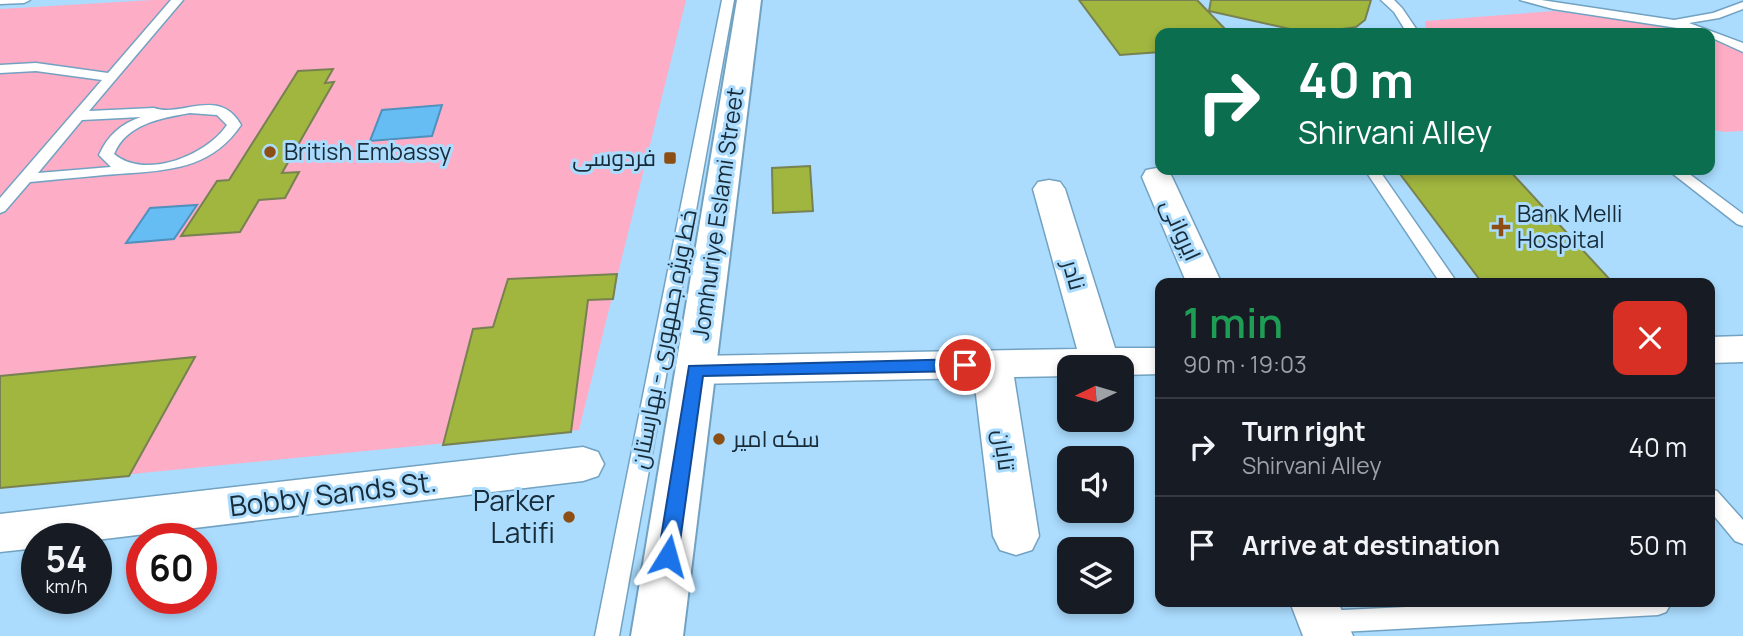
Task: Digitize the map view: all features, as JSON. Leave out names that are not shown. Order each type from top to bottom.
[{"type":"main road","name":"Jomhuriye Eslami Street","points":[[657,636],[749,0]]},
{"type":"street","name":"ایروانی","points":[[1157,177],[1202,278]]},
{"type":"street","name":"نادر","points":[[1049,189],[1098,355]]},
{"type":"street","points":[[1715,350],[1743,349]]},
{"type":"street","points":[[1134,361],[1155,361]]},
{"type":"street","points":[[695,370],[1057,363]]},
{"type":"street","name":"تابان","points":[[992,364],[1016,536]]},
{"type":"street","name":"Bobby Sands St.","points":[[0,533],[583,464]]},
{"type":"lane","points":[[0,1],[24,0]]},
{"type":"lane","points":[[0,208],[177,0]]},
{"type":"lane","name":"خط ویژه جمهوری - بهارستان","points":[[607,636],[728,0]]},
{"type":"lane","points":[[1387,0],[1398,10],[1410,28]]},
{"type":"lane","points":[[1526,0],[1570,10],[1672,22],[1689,28]]},
{"type":"lane","points":[[1737,45],[1716,26],[1715,20],[1743,5]]},
{"type":"lane","points":[[1672,22],[1721,15]]},
{"type":"lane","points":[[1715,37],[1737,45]]},
{"type":"lane","points":[[0,69],[36,67],[109,78]]},
{"type":"lane","points":[[0,195],[24,181],[184,162],[213,149],[231,134],[234,125],[231,117],[222,112],[190,109],[77,116]]},
{"type":"lane","points":[[141,169],[112,163],[106,155],[109,145],[132,126],[150,118],[190,109]]},
{"type":"lane","points":[[1375,175],[1446,278]]},
{"type":"lane","points":[[1682,175],[1743,221]]},
{"type":"lane","points":[[1715,503],[1743,535]]},
{"type":"lane","points":[[1321,620],[1613,607]]},
{"type":"shaded area","name":"British Embassy","points":[[152,0],[686,0],[579,430],[0,487],[0,9]]},
{"type":"shaded area","points":[[1554,11],[1678,28],[1426,28],[1425,21]]},
{"type":"shaded area","points":[[1715,39],[1743,53],[1743,131],[1715,130]]},
{"type":"water","points":[[442,105],[432,136],[370,141],[382,110]]},
{"type":"water","points":[[197,205],[174,239],[126,243],[150,208]]},
{"type":"building","points":[[1079,0],[1197,0],[1224,28],[1155,28],[1155,52],[1120,55]]},
{"type":"building","points":[[1211,0],[1371,0],[1365,20],[1356,27],[1349,28],[1286,28],[1209,11]]},
{"type":"building","name":"British Embassy","points":[[333,69],[325,83],[334,82],[282,173],[299,172],[285,198],[259,200],[240,232],[181,236],[217,181],[229,180],[298,71]]},
{"type":"building","points":[[810,166],[813,211],[773,213],[772,168]]},
{"type":"building","name":"Bank Melli Hospital","points":[[1401,175],[1514,175],[1608,278],[1478,278]]},
{"type":"building","points":[[617,274],[613,299],[588,300],[571,432],[443,445],[473,329],[493,327],[508,279]]},
{"type":"building","points":[[195,357],[129,476],[0,488],[0,376]]},
{"type":"place","name":"British Embassy","points":[[270,152]]},
{"type":"place","name":"فردوسی","points":[[670,158]]},
{"type":"place","name":"Bank Melli Hospital","points":[[1501,227]]},
{"type":"place","name":"سکه امیر","points":[[719,439]]},
{"type":"place","name":"Parker Latifi","points":[[569,517]]},
{"type":"route","points":[[668,556],[695,370],[965,365]]}]
